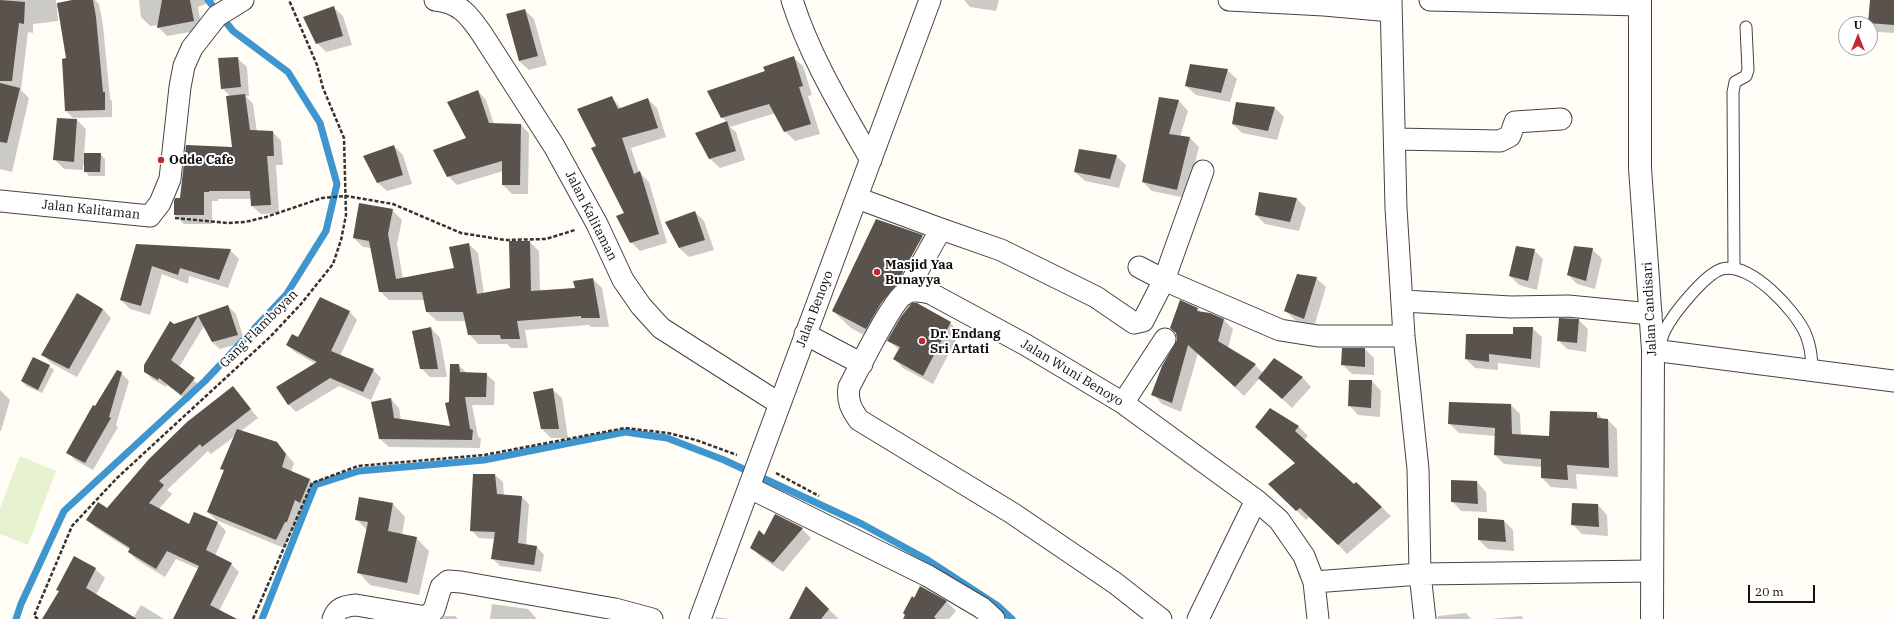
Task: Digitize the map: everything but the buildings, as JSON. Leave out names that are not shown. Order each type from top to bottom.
[{"type":"street","name":"Jalan Kalitaman","points":[[0,201],[150,216],[160,203],[170,179],[180,87],[184,66],[192,48],[217,16],[242,0]]},
{"type":"street","name":"Jalan Kalitaman","points":[[435,0],[456,5],[470,17],[554,146],[597,224],[623,280],[641,306],[660,328],[780,404]]},
{"type":"street","points":[[792,0],[800,23],[830,89],[871,160]]},
{"type":"street","name":"Jalan Benoyo","points":[[700,619],[755,475],[805,334],[930,0]]},
{"type":"street","points":[[1229,0],[1324,5],[1391,5],[1396,208],[1404,336],[1418,470],[1420,574],[1425,619]]},
{"type":"street","points":[[1430,0],[1640,2]]},
{"type":"street","name":"Jalan Candisari","points":[[1640,2],[1640,168],[1655,351],[1652,619]]},
{"type":"street","points":[[1394,139],[1503,141],[1510,136],[1515,122],[1561,119]]},
{"type":"street","points":[[857,198],[1001,250],[1055,275],[1096,297],[1134,323],[1143,321],[1164,280],[1203,171]]},
{"type":"street","points":[[941,229],[904,294],[893,308],[849,387],[848,396],[853,412],[859,420],[1012,513],[1115,583],[1161,619]]},
{"type":"street","points":[[1139,267],[1164,280],[1280,330],[1318,336],[1404,336]]},
{"type":"street","name":"Jalan Wuni Benoyo","points":[[904,294],[916,290],[930,293],[1026,345],[1123,403],[1256,500],[1279,520],[1304,556],[1314,582],[1318,619]]},
{"type":"street","points":[[1403,301],[1511,307],[1568,306],[1651,314]]},
{"type":"street","points":[[805,334],[862,364]]},
{"type":"street","points":[[1123,403],[1165,339]]},
{"type":"street","points":[[1655,351],[1894,381]]},
{"type":"street","points":[[755,475],[982,608],[994,619]]},
{"type":"street","points":[[1198,619],[1256,500]]},
{"type":"street","points":[[1314,582],[1420,574],[1652,571]]},
{"type":"street","points":[[333,619],[336,612],[344,606],[356,605],[413,616],[426,617],[434,610],[441,587],[448,581],[615,609],[652,619]]},
{"type":"lane","points":[[1734,269],[1733,92],[1735,82],[1746,76],[1748,70],[1746,27]]},
{"type":"lane","points":[[1655,351],[1665,331],[1684,303],[1716,271],[1724,268],[1734,269],[1746,272],[1762,282],[1795,317],[1808,340],[1812,351],[1812,371]]},
{"type":"path","name":"Gang Flamboyan","points":[[38,619],[34,616],[72,526],[117,478],[270,337],[333,264],[344,229],[346,215],[344,196],[344,138],[323,88],[317,65],[289,0]]},
{"type":"path","points":[[150,216],[228,223],[245,222],[266,217],[322,198],[344,196],[393,204],[461,233],[505,240],[546,238],[597,224]]},
{"type":"path","points":[[253,619],[312,484],[358,466],[484,456],[625,428],[668,433],[696,440],[755,475],[822,497]]},
{"type":"green space","points":[[20,456],[56,471],[28,545],[0,534],[0,508]]},
{"type":"waterway","points":[[16,619],[21,604],[64,511],[205,381],[286,295],[326,231],[337,184],[320,123],[288,72],[233,31],[208,0]]},
{"type":"waterway","points":[[262,619],[315,485],[359,471],[484,460],[625,432],[667,438],[724,460],[862,524],[926,559],[998,606],[1012,619]]},
{"type":"place","name":"Odde Cafe","points":[[161,160]]},
{"type":"place","name":"Masjid Yaa Bunayya","points":[[877,272]]},
{"type":"place","name":"Dr. Endang Sri Artati","points":[[922,341]]}]
